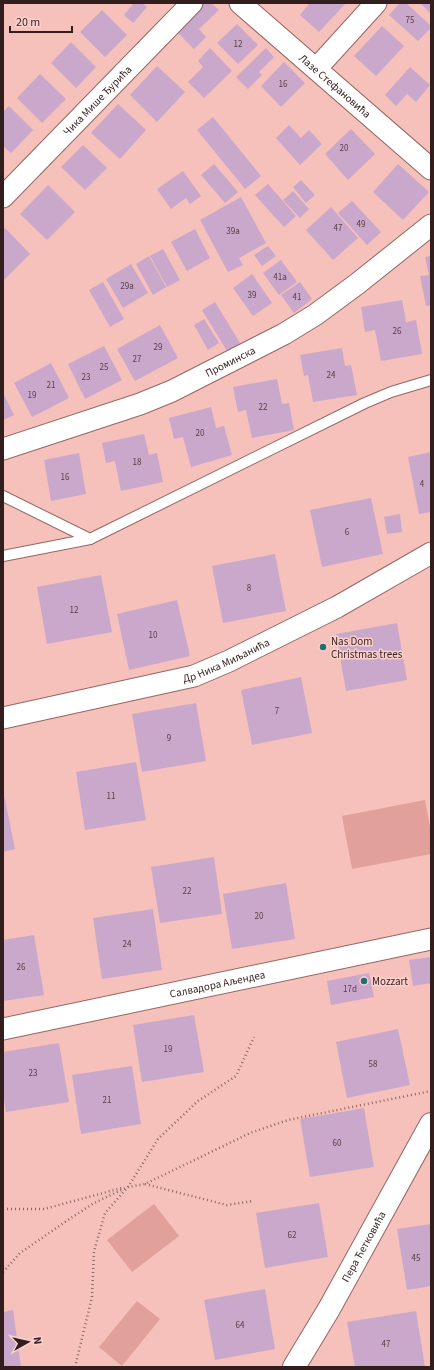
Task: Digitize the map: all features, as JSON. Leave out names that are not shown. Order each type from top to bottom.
[{"type":"street","name":"Чика Мише Ђурића","points":[[3,198],[192,3]]},
{"type":"street","name":"Лазе Стефановића","points":[[240,3],[431,169]]},
{"type":"street","points":[[316,69],[376,3]]},
{"type":"street","name":"Проминска","points":[[3,450],[140,404],[172,391],[284,334],[315,315],[358,284],[431,226]]},
{"type":"street","name":"Др Ника Миљанића","points":[[3,718],[194,676],[229,661],[337,607],[431,553]]},
{"type":"street","name":"Салвадора Аљендеа","points":[[3,1029],[431,939]]},
{"type":"street","name":"Пера Ћетковића","points":[[294,1367],[329,1309],[431,1124]]},
{"type":"lane","points":[[3,556],[90,539],[365,403],[391,392],[431,380]]},
{"type":"lane","points":[[3,496],[90,539]]},
{"type":"path","points":[[75,1367],[92,1297],[94,1251],[105,1214],[128,1187],[158,1139],[198,1101],[236,1076],[254,1036]]},
{"type":"path","points":[[3,1209],[44,1209],[145,1184],[250,1133],[288,1120],[431,1091]]},
{"type":"path","points":[[145,1184],[227,1205],[253,1201]]},
{"type":"path","points":[[3,1272],[20,1253],[71,1218],[94,1203],[128,1187]]},
{"type":"shaded area","points":[[425,800],[431,832],[431,854],[352,869],[342,816]]},
{"type":"shaded area","points":[[154,1204],[179,1236],[132,1272],[107,1240]]},
{"type":"shaded area","points":[[137,1301],[160,1319],[122,1366],[99,1347]]},
{"type":"building","points":[[134,3],[142,3],[147,7],[133,23],[124,15]]},
{"type":"building","points":[[203,3],[211,3],[219,10],[199,29],[206,37],[194,49],[175,30]]},
{"type":"building","points":[[310,3],[346,3],[319,32],[300,15]]},
{"type":"building","points":[[400,3],[406,3],[431,26],[431,28],[418,41],[389,15]]},
{"type":"building","points":[[420,3],[431,3],[431,14]]},
{"type":"building","points":[[102,10],[127,35],[105,57],[80,32]]},
{"type":"building","points":[[237,24],[258,45],[238,64],[217,43]]},
{"type":"building","points":[[382,26],[404,46],[376,76],[354,56]]},
{"type":"building","points":[[71,42],[96,67],[76,88],[51,63]]},
{"type":"building","points":[[210,48],[232,71],[204,98],[188,82],[203,67],[198,61]]},
{"type":"building","points":[[266,48],[274,57],[259,72],[262,75],[248,89],[236,77]]},
{"type":"building","points":[[284,62],[305,83],[281,107],[261,86]]},
{"type":"building","points":[[157,66],[185,92],[157,122],[130,95]]},
{"type":"building","points":[[410,67],[430,85],[416,102],[407,94],[396,106],[385,95]]},
{"type":"building","points":[[40,74],[66,99],[42,123],[17,98]]},
{"type":"building","points":[[118,104],[146,130],[120,159],[91,133]]},
{"type":"building","points":[[9,106],[33,130],[11,153],[3,146],[3,112]]},
{"type":"building","points":[[213,117],[261,176],[245,189],[197,130]]},
{"type":"building","points":[[289,125],[301,138],[309,130],[322,144],[300,165],[276,138]]},
{"type":"building","points":[[351,129],[375,154],[348,180],[325,154]]},
{"type":"building","points":[[83,145],[107,168],[85,190],[61,167]]},
{"type":"building","points":[[214,164],[238,192],[225,203],[201,175]]},
{"type":"building","points":[[398,164],[429,192],[403,220],[373,192]]},
{"type":"building","points":[[183,171],[201,196],[190,204],[186,198],[171,209],[157,189]]},
{"type":"building","points":[[301,180],[315,195],[306,203],[293,187]]},
{"type":"building","points":[[268,184],[296,216],[284,227],[255,195]]},
{"type":"building","points":[[48,185],[75,212],[47,240],[20,214]]},
{"type":"building","points":[[293,191],[309,209],[300,218],[283,200]]},
{"type":"building","points":[[241,197],[266,243],[239,258],[243,265],[228,272],[200,220]]},
{"type":"building","points":[[352,201],[381,232],[367,245],[338,213]]},
{"type":"building","points":[[331,207],[358,238],[333,260],[306,230]]},
{"type":"building","points":[[5,228],[30,254],[4,280],[3,231]]},
{"type":"building","points":[[195,229],[210,258],[187,271],[171,242]]},
{"type":"building","points":[[268,246],[276,256],[262,266],[254,255]]},
{"type":"building","points":[[163,249],[180,280],[167,287],[150,256]]},
{"type":"building","points":[[149,256],[166,287],[153,295],[136,264]]},
{"type":"building","points":[[431,256],[431,305],[426,306],[420,276],[429,275],[425,257]]},
{"type":"building","points":[[281,260],[297,282],[279,295],[263,273]]},
{"type":"building","points":[[131,264],[148,293],[123,308],[106,279]]},
{"type":"building","points":[[252,274],[272,303],[253,316],[233,288]]},
{"type":"building","points":[[103,282],[124,319],[110,327],[89,290]]},
{"type":"building","points":[[300,282],[312,299],[294,313],[281,295]]},
{"type":"building","points":[[402,300],[406,322],[416,320],[422,354],[381,361],[375,330],[365,332],[361,307]]},
{"type":"building","points":[[215,302],[240,343],[227,351],[202,310]]},
{"type":"building","points":[[204,319],[219,343],[208,350],[194,325]]},
{"type":"building","points":[[160,325],[178,358],[135,381],[117,349]]},
{"type":"building","points":[[104,346],[122,380],[85,399],[68,364]]},
{"type":"building","points":[[342,348],[345,366],[351,365],[357,395],[313,402],[308,375],[304,376],[300,355]]},
{"type":"building","points":[[51,363],[69,398],[32,417],[14,383]]},
{"type":"building","points":[[277,379],[282,404],[289,403],[294,430],[252,438],[246,410],[238,412],[233,387]]},
{"type":"building","points":[[3,393],[14,415],[3,420]]},
{"type":"building","points":[[211,407],[216,428],[224,426],[232,455],[191,467],[183,437],[174,439],[169,418]]},
{"type":"building","points":[[144,434],[149,455],[157,453],[163,482],[121,491],[115,461],[106,463],[102,443]]},
{"type":"building","points":[[431,452],[431,512],[419,514],[408,457]]},
{"type":"building","points":[[79,453],[86,494],[51,501],[44,460]]},
{"type":"building","points":[[371,498],[383,554],[322,567],[310,510]]},
{"type":"building","points":[[400,514],[402,532],[387,534],[384,517]]},
{"type":"building","points":[[275,554],[286,611],[223,623],[212,566]]},
{"type":"building","points":[[101,575],[112,632],[47,644],[37,587]]},
{"type":"building","points":[[177,600],[190,656],[129,670],[117,614]]},
{"type":"building","points":[[397,623],[407,680],[346,691],[336,634]]},
{"type":"building","points":[[301,677],[312,733],[252,745],[241,690]]},
{"type":"building","points":[[196,703],[206,761],[142,772],[132,714]]},
{"type":"building","points":[[136,762],[146,820],[85,830],[76,772]]},
{"type":"building","points":[[3,790],[15,849],[3,852]]},
{"type":"building","points":[[214,857],[222,914],[160,923],[151,867]]},
{"type":"building","points":[[286,883],[295,939],[232,949],[223,894]]},
{"type":"building","points":[[153,909],[162,970],[102,979],[93,918]]},
{"type":"building","points":[[34,935],[44,995],[3,1001],[3,940]]},
{"type":"building","points":[[431,957],[431,983],[413,986],[409,960]]},
{"type":"building","points":[[369,973],[374,997],[331,1005],[327,981]]},
{"type":"building","points":[[194,1015],[204,1072],[142,1082],[133,1025]]},
{"type":"building","points":[[398,1029],[410,1085],[347,1098],[336,1042]]},
{"type":"building","points":[[59,1043],[69,1102],[6,1112],[3,1093],[3,1052]]},
{"type":"building","points":[[132,1066],[141,1124],[81,1134],[72,1075]]},
{"type":"building","points":[[364,1108],[374,1167],[310,1177],[300,1119]]},
{"type":"building","points":[[319,1203],[328,1257],[265,1268],[256,1213]]},
{"type":"building","points":[[431,1224],[431,1286],[407,1290],[397,1229]]},
{"type":"building","points":[[265,1289],[275,1349],[215,1360],[204,1300]]},
{"type":"building","points":[[13,1310],[21,1367],[3,1367],[3,1312]]},
{"type":"building","points":[[416,1311],[425,1367],[355,1367],[347,1322]]},
{"type":"place","name":"Nas Dom Christmas trees","points":[[323,647]]},
{"type":"place","name":"Mozzart","points":[[364,981]]}]
